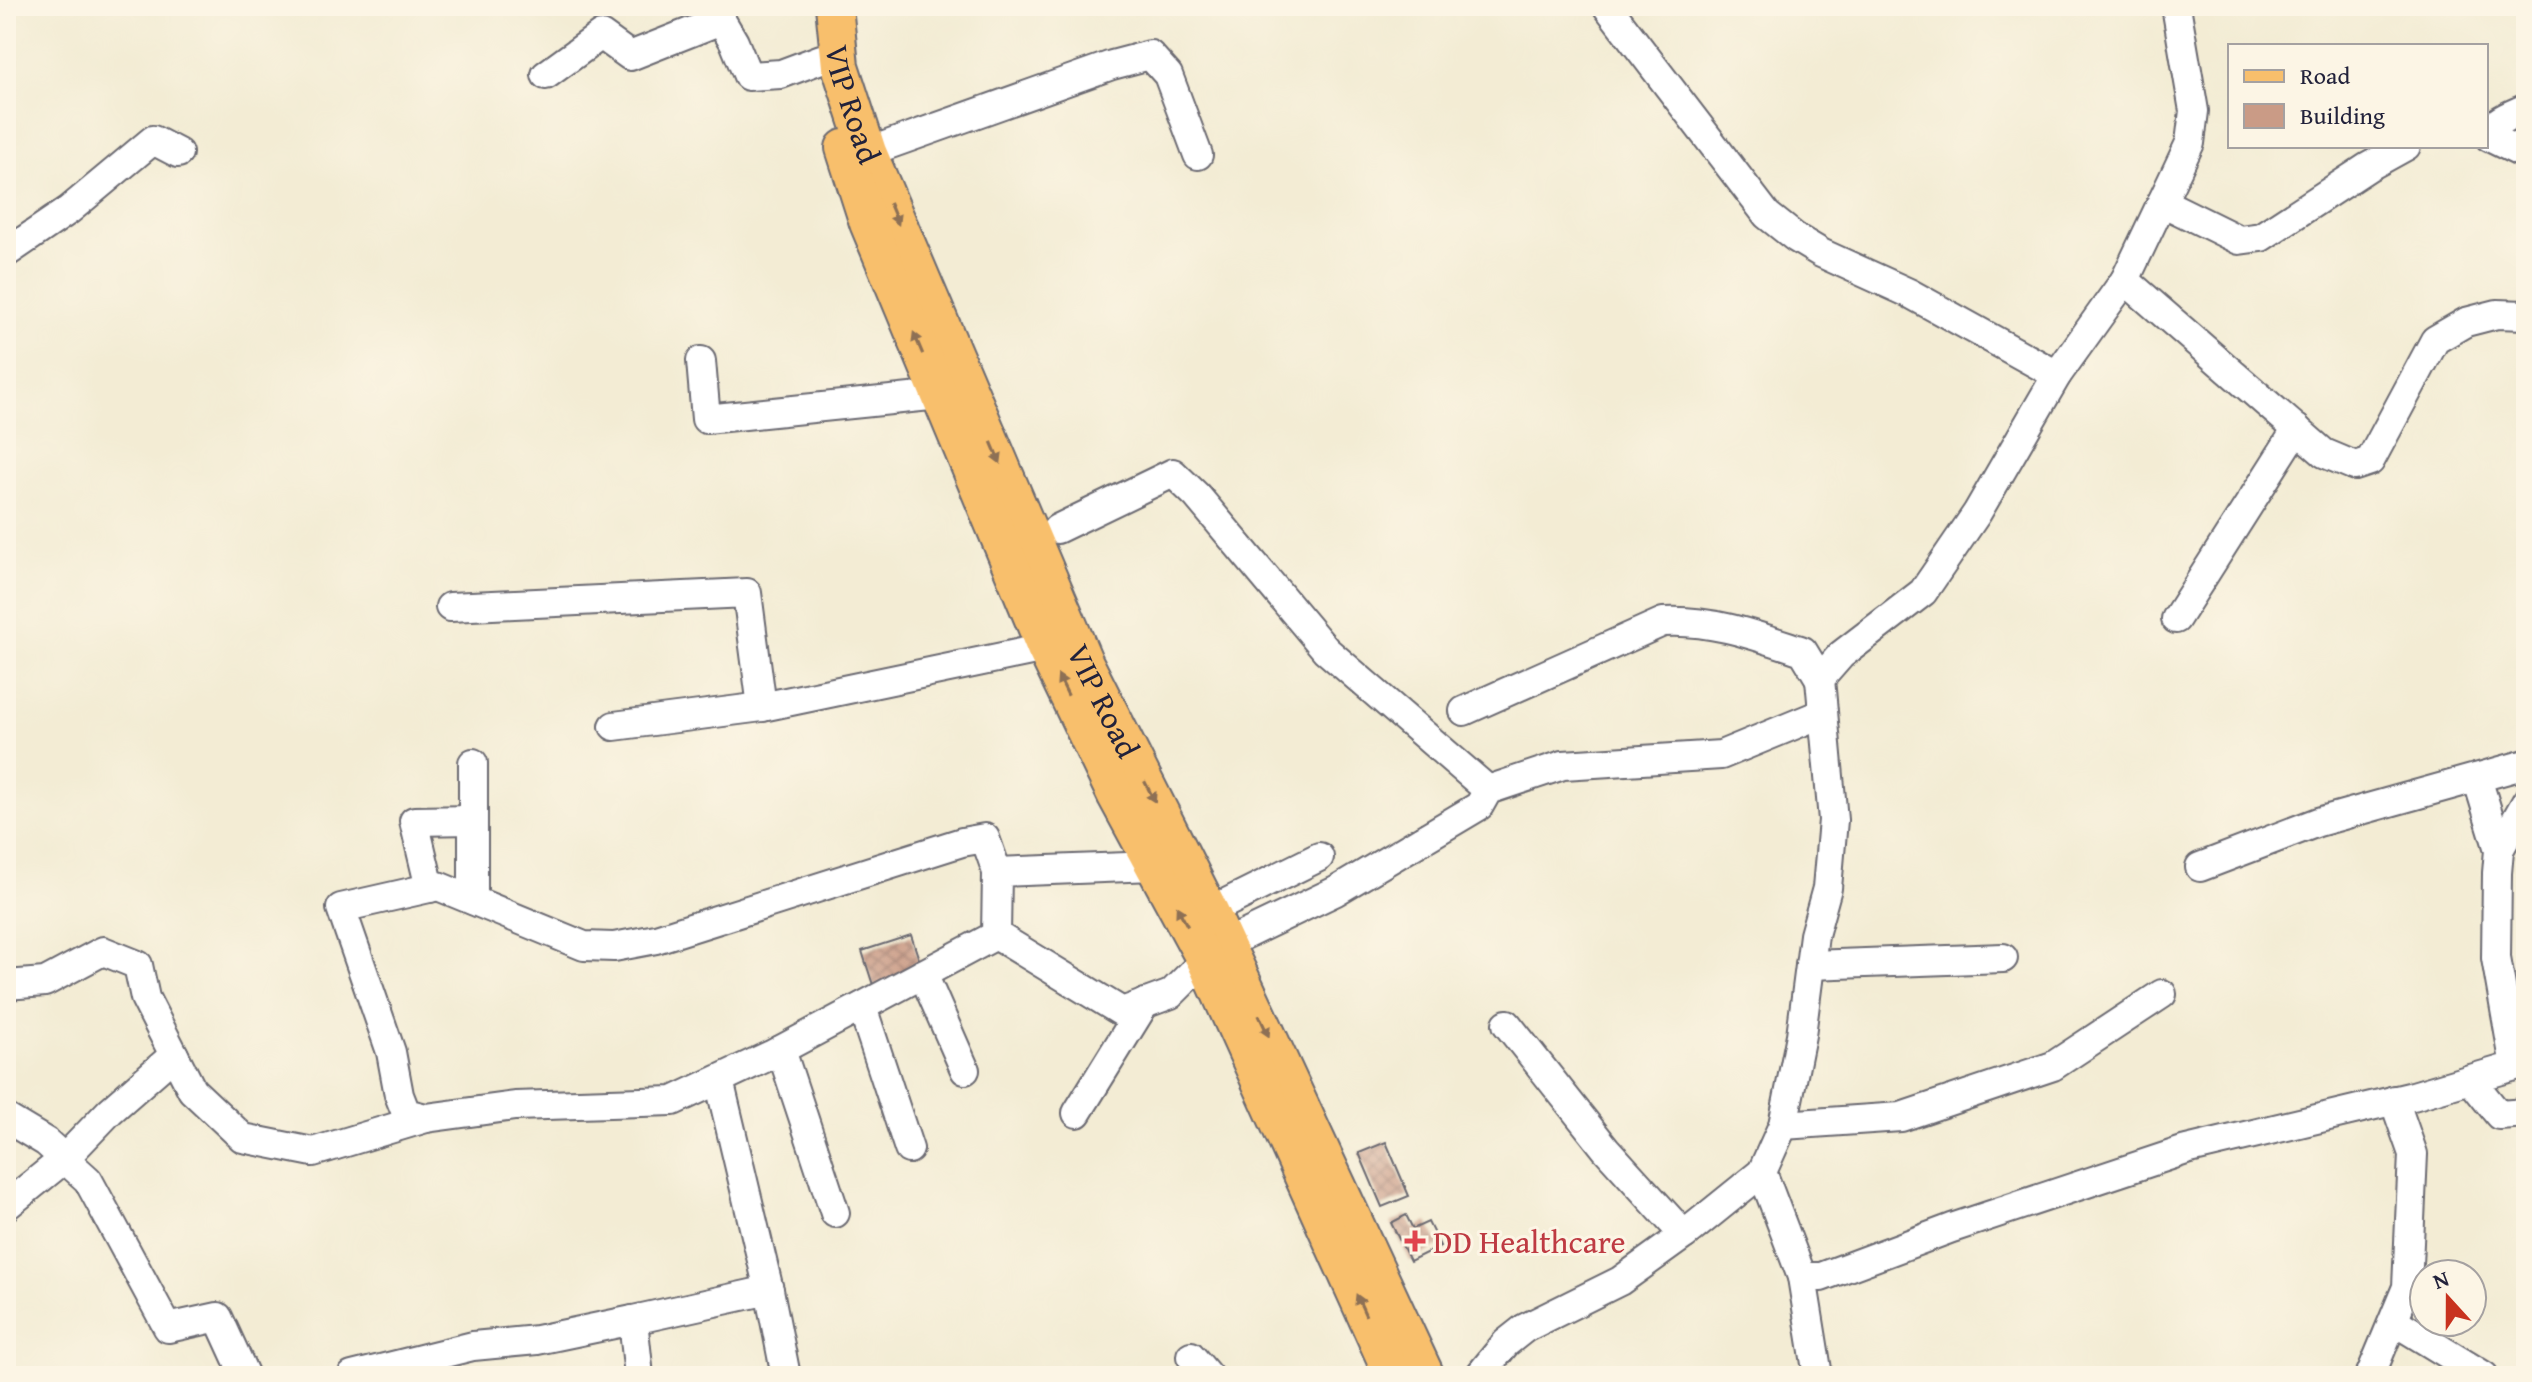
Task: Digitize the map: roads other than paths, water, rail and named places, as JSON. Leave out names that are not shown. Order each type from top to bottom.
[{"type":"main road","name":"VIP Road","points":[[812,6],[829,99],[868,223],[1045,648],[1116,796],[1205,960],[1393,1376]]},
{"type":"main road","name":"VIP Road","points":[[834,6],[840,66],[868,152],[1085,663],[1210,911],[1426,1376]]},
{"type":"street","points":[[1607,6],[1767,215],[1821,253],[1909,293],[2057,375]]},
{"type":"street","points":[[1820,679],[1841,655],[1923,592],[1977,513],[2057,375],[2125,280],[2190,143],[2194,111],[2176,6]]},
{"type":"street","points":[[546,75],[601,35],[630,56],[721,20],[748,76],[781,74],[821,59]]},
{"type":"street","points":[[868,152],[1112,65],[1150,55],[1168,75],[1198,155]]},
{"type":"street","points":[[2526,108],[2494,124],[2488,137],[2526,155]]},
{"type":"street","points":[[6,253],[69,210],[153,140],[178,153]]},
{"type":"street","points":[[2162,202],[2239,240],[2261,237],[2402,148]]},
{"type":"street","points":[[2125,280],[2324,453],[2355,466],[2370,461],[2435,340],[2466,322],[2497,314],[2526,315]]},
{"type":"street","points":[[701,361],[706,419],[940,395]]},
{"type":"street","points":[[2176,619],[2297,429]]},
{"type":"street","points":[[1057,529],[1173,473],[1197,496],[1326,650],[1488,790]]},
{"type":"street","points":[[450,607],[747,593],[762,707]]},
{"type":"street","points":[[1464,711],[1663,622],[1685,620],[1737,629],[1803,651],[1820,679],[1833,820],[1827,888],[1814,935],[1801,1035],[1783,1125],[1762,1172],[1684,1235],[1620,1281],[1525,1328],[1506,1343],[1479,1376]]},
{"type":"street","points":[[614,726],[762,707],[1045,648]]},
{"type":"street","points":[[1242,936],[1349,883],[1479,806],[1488,790],[1563,765],[1721,755],[1823,713]]},
{"type":"street","points":[[473,763],[473,900]]},
{"type":"street","points":[[2200,867],[2318,822],[2526,764]]},
{"type":"street","points":[[1802,1277],[1821,1277],[1952,1228],[2186,1150],[2394,1100],[2521,1065],[2496,958],[2499,850],[2477,778]]},
{"type":"street","points":[[2499,850],[2526,802]]},
{"type":"street","points":[[430,888],[414,821],[473,820]]},
{"type":"street","points":[[426,1118],[406,1113],[399,1095],[391,1052],[341,908],[438,886],[584,946],[614,947],[656,939],[962,842],[985,838],[997,872],[996,935]]},
{"type":"street","points":[[1210,911],[1319,857]]},
{"type":"street","points":[[997,872],[1154,866]]},
{"type":"street","points":[[6,985],[45,982],[103,951],[138,965],[145,998],[192,1090],[243,1138],[313,1152],[426,1118],[515,1106],[673,1101],[781,1050],[996,935]]},
{"type":"street","points":[[996,935],[1122,1012],[1171,994],[1205,960]]},
{"type":"street","points":[[1810,965],[2003,958]]},
{"type":"street","points":[[923,974],[965,1070]]},
{"type":"street","points":[[1783,1125],[1901,1117],[2053,1066],[2162,994]]},
{"type":"street","points":[[1077,1113],[1145,1003]]},
{"type":"street","points":[[862,1007],[909,1149]]},
{"type":"street","points":[[1507,1024],[1606,1149],[1684,1235]]},
{"type":"street","points":[[781,1050],[835,1213]]},
{"type":"street","points":[[6,1206],[64,1159],[110,1111],[174,1055]]},
{"type":"street","points":[[2470,1079],[2499,1115],[2526,1113]]},
{"type":"street","points":[[719,1080],[769,1290],[786,1376]]},
{"type":"street","points":[[2370,1376],[2407,1287],[2413,1154],[2394,1100]]},
{"type":"street","points":[[6,1118],[46,1142],[88,1180],[168,1328],[218,1317],[245,1376]]},
{"type":"street","points":[[1762,1172],[1802,1277],[1818,1376]]},
{"type":"street","points":[[352,1376],[411,1369],[473,1346],[537,1340],[769,1290]]},
{"type":"street","points":[[633,1320],[639,1376]]},
{"type":"street","points":[[2394,1321],[2484,1376]]},
{"type":"place","name":"DD Healthcare","points":[[1415,1241]]}]
